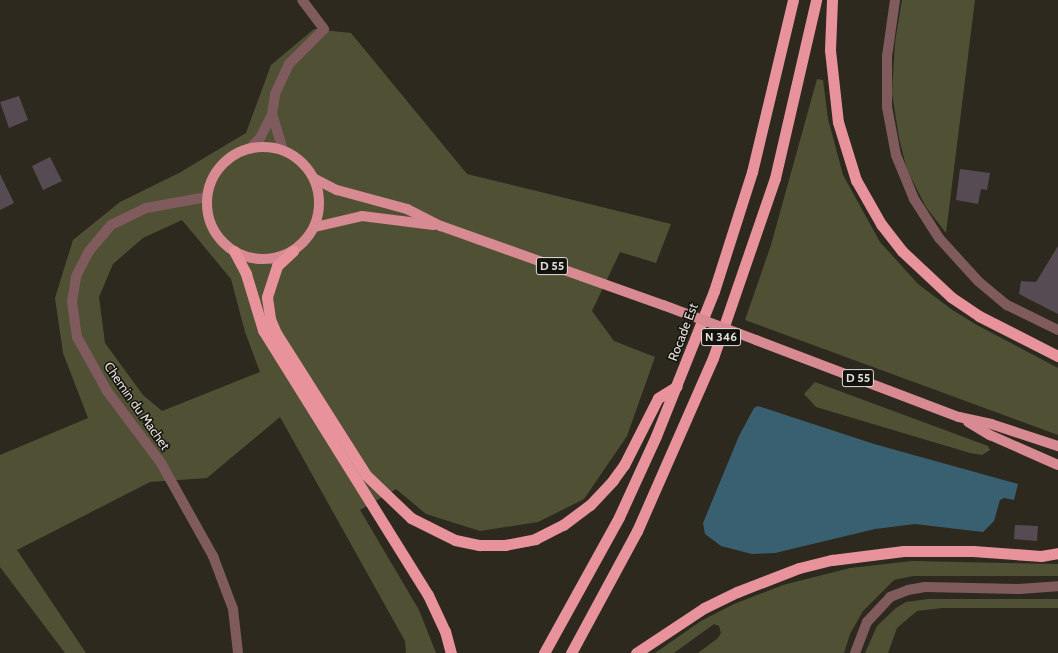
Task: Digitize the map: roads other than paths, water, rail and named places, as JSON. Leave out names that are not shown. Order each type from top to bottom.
[{"type":"highway","name":"Rocade Est","points":[[544,653],[618,517],[677,386],[714,291],[752,172],[792,0]]},
{"type":"highway","name":"N 346","points":[[571,653],[637,531],[677,446],[713,358],[775,178],[816,0]]},
{"type":"highway","points":[[832,0],[830,50],[838,122],[856,180],[881,224],[902,250],[951,297],[979,316],[1058,356]]},
{"type":"highway","points":[[234,251],[246,274],[263,330],[428,595],[445,631],[451,653]]},
{"type":"highway","points":[[293,251],[277,266],[267,297],[270,319],[276,333],[366,475],[411,518],[455,540],[479,545],[505,545],[535,538],[563,525],[590,505],[613,480],[624,465],[658,398],[677,386]]},
{"type":"highway","points":[[636,653],[704,608],[737,592],[799,568],[832,560],[903,551],[973,551],[1041,556],[1058,553]]},
{"type":"main road","points":[[268,146],[283,150],[307,167],[315,179],[319,200],[315,227],[306,240],[293,251],[279,257],[264,259],[234,251],[222,241],[213,228],[208,213],[207,197],[211,180],[221,165],[234,154],[251,147],[268,146]]},
{"type":"main road","name":"D 55","points":[[315,179],[337,190],[407,209],[441,226],[663,305],[959,417],[992,424],[1058,446]]},
{"type":"main road","name":"D 55","points":[[315,227],[362,216],[441,226]]},
{"type":"main road","name":"D 55","points":[[959,417],[990,435],[1058,465]]},
{"type":"street","points":[[251,147],[260,138],[272,114],[275,94],[289,64],[324,29],[302,0]]},
{"type":"street","points":[[895,0],[886,75],[888,117],[896,155],[914,199],[939,238],[978,281],[1007,304],[1058,330]]},
{"type":"street","points":[[272,114],[283,150]]},
{"type":"street","name":"Chemin du Machet","points":[[207,197],[146,208],[111,225],[89,251],[76,277],[72,302],[77,337],[107,391],[161,462],[213,556],[233,609],[238,653]]},
{"type":"street","points":[[855,653],[867,622],[890,597],[908,590],[925,587],[1019,589],[1058,586]]},
{"type":"water","points":[[758,406],[874,444],[1018,484],[1014,500],[1004,498],[1000,500],[994,521],[983,532],[915,524],[875,529],[775,553],[752,554],[721,546],[705,534],[703,523],[739,436],[754,408]]}]
